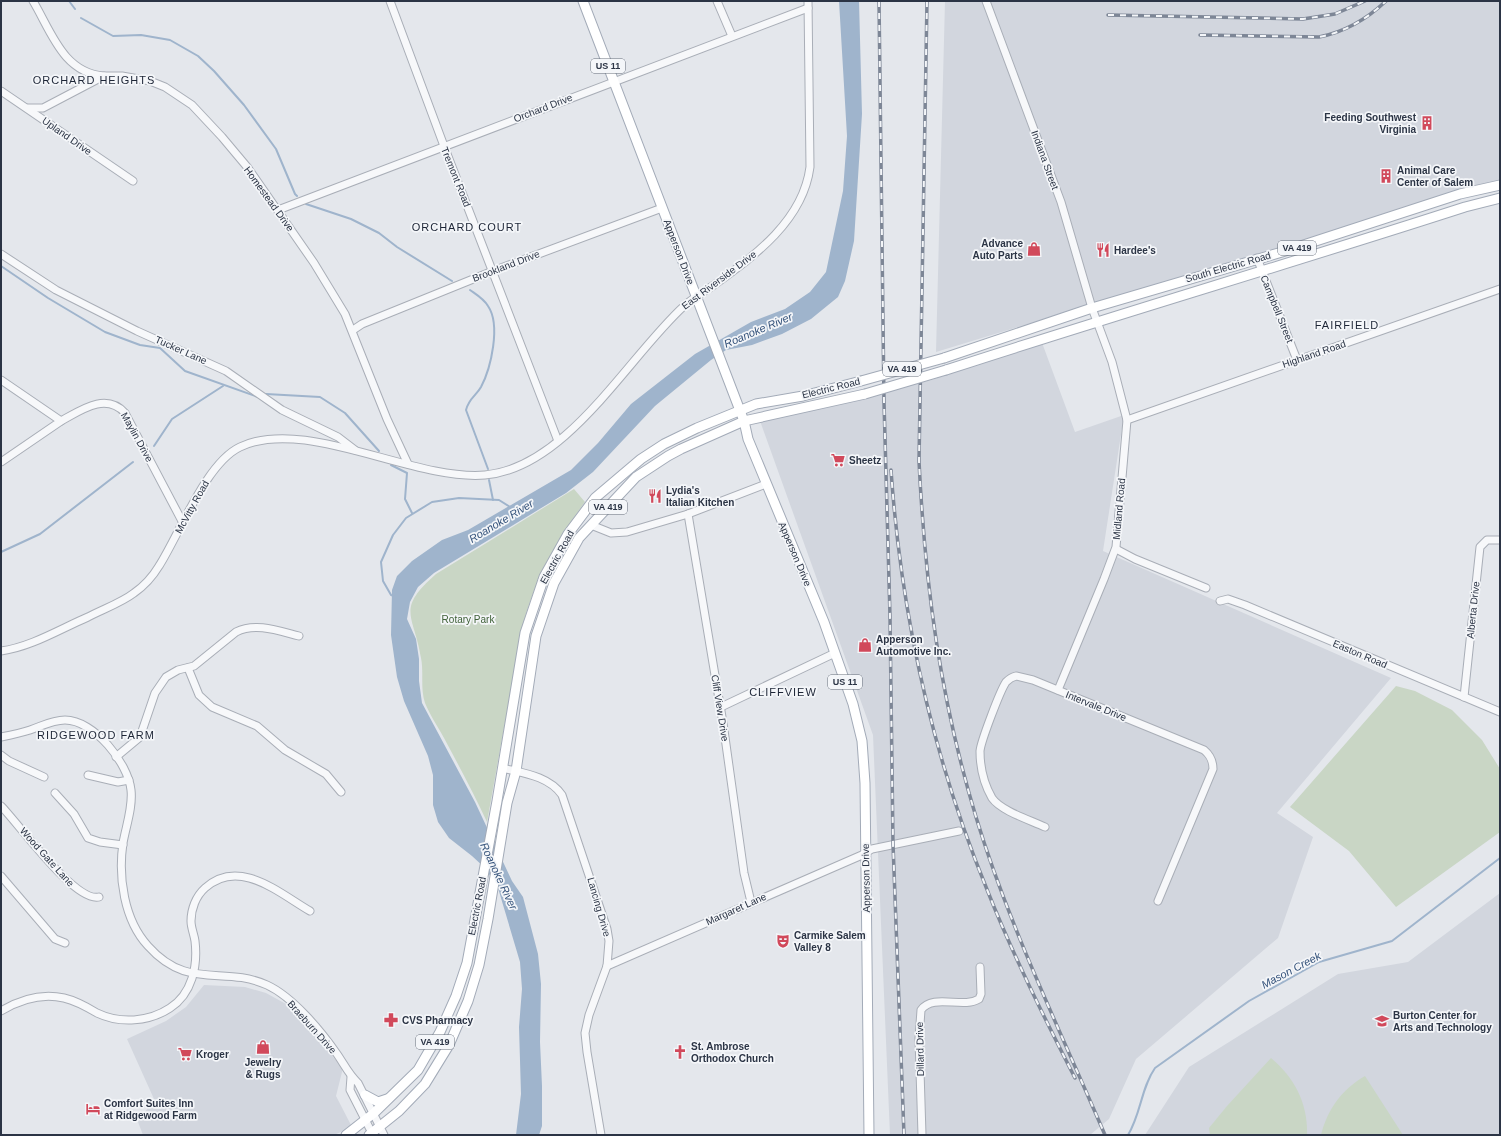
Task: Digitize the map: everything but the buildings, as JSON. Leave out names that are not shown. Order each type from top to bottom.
[{"type":"main road","name":"Apperson Drive","points":[[582,1],[740,410],[748,439],[835,653],[853,704],[862,741],[865,783],[869,1135]]},
{"type":"main road","name":"South Electric Road","points":[[1092,308],[1256,258],[1289,250],[1460,194],[1500,185]]},
{"type":"main road","name":"South Electric Road","points":[[1097,321],[1465,207],[1500,198]]},
{"type":"main road","name":"Electric Road","points":[[346,1135],[374,1113],[418,1070],[440,1032],[462,978],[475,919],[497,802],[525,633],[544,577],[568,534],[595,498],[641,459],[697,428],[740,410],[756,404],[803,396],[944,358],[1092,308]]},
{"type":"main road","name":"Electric Road","points":[[371,1134],[382,1131],[425,1084],[449,1045],[474,983],[488,919],[507,803],[516,771],[540,621],[554,584],[569,555],[591,525],[622,491],[647,469],[674,452],[744,421],[864,394],[946,370],[1097,321]]},
{"type":"main road","points":[[365,1095],[378,1102],[389,1099]]},
{"type":"street","points":[[33,1],[70,62],[82,71],[104,76]]},
{"type":"street","name":"Tremont Road","points":[[390,1],[444,146],[558,441]]},
{"type":"street","points":[[717,1],[732,36]]},
{"type":"street","name":"Indiana Street","points":[[986,1],[1061,202],[1097,321]]},
{"type":"street","name":"Orchard Drive","points":[[278,210],[732,36],[808,5]]},
{"type":"street","name":"East Riverside Drive","points":[[408,464],[453,474],[485,475],[498,473],[523,464],[558,441],[600,400],[685,305],[747,261],[768,242],[796,208],[806,187],[810,167],[808,5]]},
{"type":"street","name":"Homestead Drive","points":[[28,108],[43,108],[104,76],[135,77],[165,87],[179,95],[202,114],[222,137],[278,210],[314,263],[353,330],[385,413],[408,464]]},
{"type":"street","name":"Upland Drive","points":[[1,91],[133,181]]},
{"type":"street","name":"Brookland Drive","points":[[353,330],[362,324],[493,271],[662,208]]},
{"type":"street","name":"Tucker Lane","points":[[1,254],[56,290],[137,331],[226,371],[282,410],[338,437],[356,452]]},
{"type":"street","name":"Campbell Street","points":[[1256,258],[1298,360]]},
{"type":"street","name":"Highland Road","points":[[1127,420],[1500,288]]},
{"type":"street","name":"Midland Road","points":[[1058,690],[1116,549],[1127,420],[1112,362],[1097,321]]},
{"type":"street","points":[[1,380],[61,421]]},
{"type":"street","name":"Maylin Drive","points":[[1,462],[61,421],[97,404],[109,403],[120,408],[125,413],[183,523]]},
{"type":"street","name":"McVitty Road","points":[[1,651],[26,644],[51,634],[134,593],[148,581],[159,566],[219,461],[246,444],[270,439],[294,439],[408,464]]},
{"type":"street","points":[[591,525],[611,533],[619,533],[657,525],[766,484]]},
{"type":"street","name":"Cliff View Drive","points":[[688,514],[721,707],[744,873],[751,902]]},
{"type":"street","name":"Alberta Drive","points":[[1464,697],[1480,547],[1487,540],[1500,540]]},
{"type":"street","points":[[1116,549],[1135,559],[1206,588]]},
{"type":"street","name":"Easton Road","points":[[1220,601],[1228,599],[1240,603],[1500,712]]},
{"type":"street","points":[[116,757],[140,737],[152,700],[160,684],[172,672],[188,668],[200,662],[236,632],[242,629],[259,627],[299,636]]},
{"type":"street","points":[[721,707],[835,653]]},
{"type":"street","points":[[188,668],[199,695],[212,707],[257,726],[285,750],[326,774],[341,792]]},
{"type":"street","name":"Intervale Drive","points":[[1045,827],[1000,806],[993,799],[985,783],[980,749],[996,707],[1009,679],[1021,676],[1204,750],[1211,759],[1212,769],[1158,901]]},
{"type":"street","points":[[1,737],[31,730],[52,722],[75,721],[98,734],[116,757],[126,772],[129,780],[118,782],[88,775]]},
{"type":"street","points":[[1,755],[9,761],[44,777]]},
{"type":"street","name":"Lancing Drive","points":[[502,768],[543,779],[558,789],[562,795],[607,929],[609,941],[607,966],[589,1015],[586,1033],[587,1052],[600,1135]]},
{"type":"street","name":"Braeburn Drive","points":[[129,780],[131,798],[123,845],[123,886],[128,910],[135,928],[147,945],[158,956],[179,970],[194,974],[256,980],[278,992],[297,1007],[330,1045],[351,1077],[358,1083],[382,1131]]},
{"type":"street","points":[[55,793],[74,814],[88,838],[100,842],[123,845]]},
{"type":"street","name":"Wood Gate Lane","points":[[1,806],[67,881],[90,898],[99,897]]},
{"type":"street","name":"Margaret Lane","points":[[607,966],[877,847],[959,832]]},
{"type":"street","points":[[1,1011],[22,1000],[32,997],[54,996],[74,1001],[108,1017],[121,1020],[140,1019],[161,1013],[176,1003],[189,987],[194,974],[196,952],[191,926],[192,913],[196,899],[202,890],[217,879],[236,875],[252,878],[310,911]]},
{"type":"street","points":[[1,876],[55,939],[65,943]]},
{"type":"street","name":"Dillard Drive","points":[[922,1135],[919,1038],[921,1010],[923,1006],[932,1003],[962,1002],[979,999],[981,994],[980,967]]},
{"type":"street","name":"Braeburn Drive","points":[[351,1077],[350,1090],[371,1134]]},
{"type":"shaded area","points":[[945,1],[1500,1],[1500,183],[1479,186],[936,352]]},
{"type":"shaded area","points":[[1041,340],[1075,432],[1124,415],[1103,551],[1391,678],[1277,813],[1313,837],[1278,938],[1136,1059],[1109,1119],[1090,1135],[890,1135],[873,735],[760,421],[932,380]]},
{"type":"shaded area","name":"Burton Center for Arts and Technology","points":[[1500,893],[1500,1135],[1145,1135],[1189,1067],[1338,974],[1408,962]]},
{"type":"shaded area","points":[[204,985],[245,987],[266,993],[286,1004],[343,1068],[336,1096],[352,1127],[334,1135],[143,1135],[138,1122],[154,1099],[127,1039],[166,1021],[186,1007]]},
{"type":"green space","name":"Rotary Park","points":[[574,489],[585,502],[564,532],[547,562],[533,593],[522,628],[487,822],[425,703],[422,664],[410,613],[411,605],[415,596],[423,586],[436,574]]},
{"type":"green space","points":[[1396,686],[1415,691],[1452,710],[1482,740],[1500,769],[1500,832],[1396,907],[1349,851],[1290,807]]},
{"type":"green space","points":[[1271,1058],[1287,1074],[1298,1092],[1305,1113],[1307,1135],[1210,1135],[1209,1128]]},
{"type":"green space","points":[[1365,1076],[1403,1135],[1321,1135],[1331,1109],[1349,1087]]},
{"type":"water","name":"Roanoke River","points":[[839,1],[859,1],[862,114],[854,241],[845,281],[838,297],[811,319],[782,334],[752,345],[726,350],[711,360],[655,406],[593,472],[566,493],[434,573],[418,587],[410,602],[407,619],[416,639],[422,703],[475,802],[512,881],[523,897],[538,954],[541,984],[540,1042],[542,1126],[539,1135],[516,1135],[521,1094],[519,1027],[522,989],[520,962],[498,888],[485,868],[449,838],[438,822],[433,805],[433,775],[428,756],[404,701],[397,677],[391,635],[392,590],[397,576],[412,561],[442,540],[468,530],[571,470],[598,443],[631,404],[695,354],[751,322],[785,309],[810,292],[826,272],[843,191],[847,136]]},
{"type":"waterway","points":[[69,1],[75,9]]},
{"type":"waterway","points":[[81,18],[113,36],[141,35],[170,40],[198,56],[214,71],[244,105],[276,149],[297,196]]},
{"type":"waterway","points":[[306,204],[351,219],[379,233],[397,247],[452,281]]},
{"type":"waterway","points":[[1,266],[48,298],[105,332],[140,345],[160,348],[185,371],[258,397]]},
{"type":"waterway","points":[[470,290],[480,297],[488,306],[492,314],[494,324],[493,346],[485,379],[466,410],[488,469]]},
{"type":"waterway","points":[[154,446],[172,419],[223,386]]},
{"type":"waterway","points":[[266,394],[320,397],[345,413],[379,451]]},
{"type":"waterway","points":[[1,552],[40,534],[133,462]]},
{"type":"waterway","points":[[391,465],[407,473],[405,499],[412,513]]},
{"type":"waterway","points":[[489,480],[493,500]]},
{"type":"waterway","name":"Roanoke River","points":[[394,596],[391,595],[383,581],[381,562],[393,535],[406,518],[432,502],[459,498],[499,500],[510,507]]},
{"type":"waterway","name":"Mason Creek","points":[[1128,1135],[1136,1118],[1150,1076],[1155,1068],[1249,1001],[1319,962],[1392,941],[1500,858]]},
{"type":"railway","points":[[879,1],[884,402],[890,616],[893,844],[904,1135]]},
{"type":"railway","points":[[927,1],[919,461],[925,552],[936,641],[963,773],[989,858],[1019,938],[1105,1135]]},
{"type":"railway","points":[[1108,15],[1303,19],[1335,14],[1365,1]]},
{"type":"railway","points":[[1200,35],[1319,37],[1338,32],[1355,24],[1371,14],[1386,1]]},
{"type":"railway","points":[[891,470],[903,578],[912,631],[923,685],[951,790],[968,841],[998,916],[1029,986],[1075,1078]]},
{"type":"place","name":"Feeding Southwest Virginia","points":[[1427,123]]},
{"type":"place","name":"Animal Care Center of Salem","points":[[1386,176]]},
{"type":"place","name":"Advance Auto Parts","points":[[1034,249]]},
{"type":"place","name":"Hardee's","points":[[1103,250]]},
{"type":"place","name":"Sheetz","points":[[838,460]]},
{"type":"place","name":"Lydia's Italian Kitchen","points":[[655,496]]},
{"type":"place","name":"Apperson Automotive Inc.","points":[[865,645]]},
{"type":"place","name":"Carmike Salem Valley 8","points":[[783,941]]},
{"type":"place","name":"CVS Pharmacy","points":[[391,1020]]},
{"type":"place","name":"Burton Center for Arts and Technology","points":[[1382,1021]]},
{"type":"place","name":"Jewelry & Rugs","points":[[263,1047]]},
{"type":"place","name":"St. Ambrose Orthodox Church","points":[[680,1052]]},
{"type":"place","name":"Kroger","points":[[185,1054]]},
{"type":"place","name":"Comfort Suites Inn at Ridgewood Farm","points":[[93,1109]]},
{"type":"district","name":"ORCHARD HEIGHTS","points":[[94,80]]},
{"type":"district","name":"ORCHARD COURT","points":[[467,227]]},
{"type":"district","name":"FAIRFIELD","points":[[1347,325]]},
{"type":"district","name":"CLIFFVIEW","points":[[783,692]]},
{"type":"district","name":"RIDGEWOOD FARM","points":[[96,735]]}]
